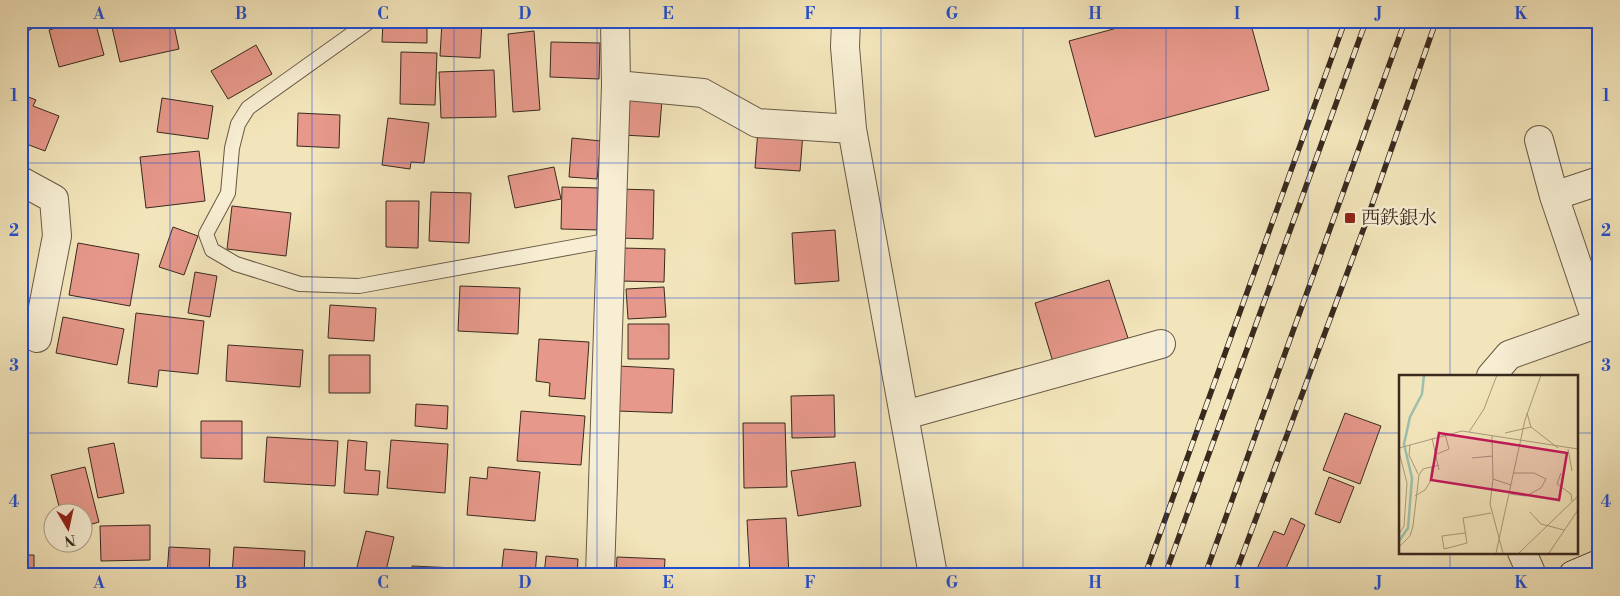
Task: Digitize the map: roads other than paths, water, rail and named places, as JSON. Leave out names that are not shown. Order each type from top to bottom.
[{"type":"street","points":[[600,575],[616,85],[615,21]]},
{"type":"street","points":[[846,21],[845,47],[852,129],[934,575]]},
{"type":"street","points":[[616,85],[703,93],[757,123],[852,129]]},
{"type":"street","points":[[1492,375],[1509,355],[1598,326],[1554,196],[1539,140]]},
{"type":"street","points":[[1554,196],[1599,180]]},
{"type":"street","points":[[21,182],[54,199],[57,236],[37,338]]},
{"type":"street","points":[[905,415],[1161,344]]},
{"type":"street","points":[[1523,554],[1532,575]]},
{"type":"street","points":[[1573,575],[1599,564]]},
{"type":"lane","points":[[370,21],[248,108],[238,124],[232,148],[228,193],[206,234],[212,250],[236,264],[300,284],[359,286],[611,240]]},
{"type":"railway","points":[[1145,575],[1345,21]]},
{"type":"railway","points":[[1165,575],[1366,21]]},
{"type":"railway","points":[[1205,575],[1405,21]]},
{"type":"railway","points":[[1235,575],[1365,225],[1436,21]]},
{"type":"place","name":"西鉄銀水","points":[[1350,218]]}]
